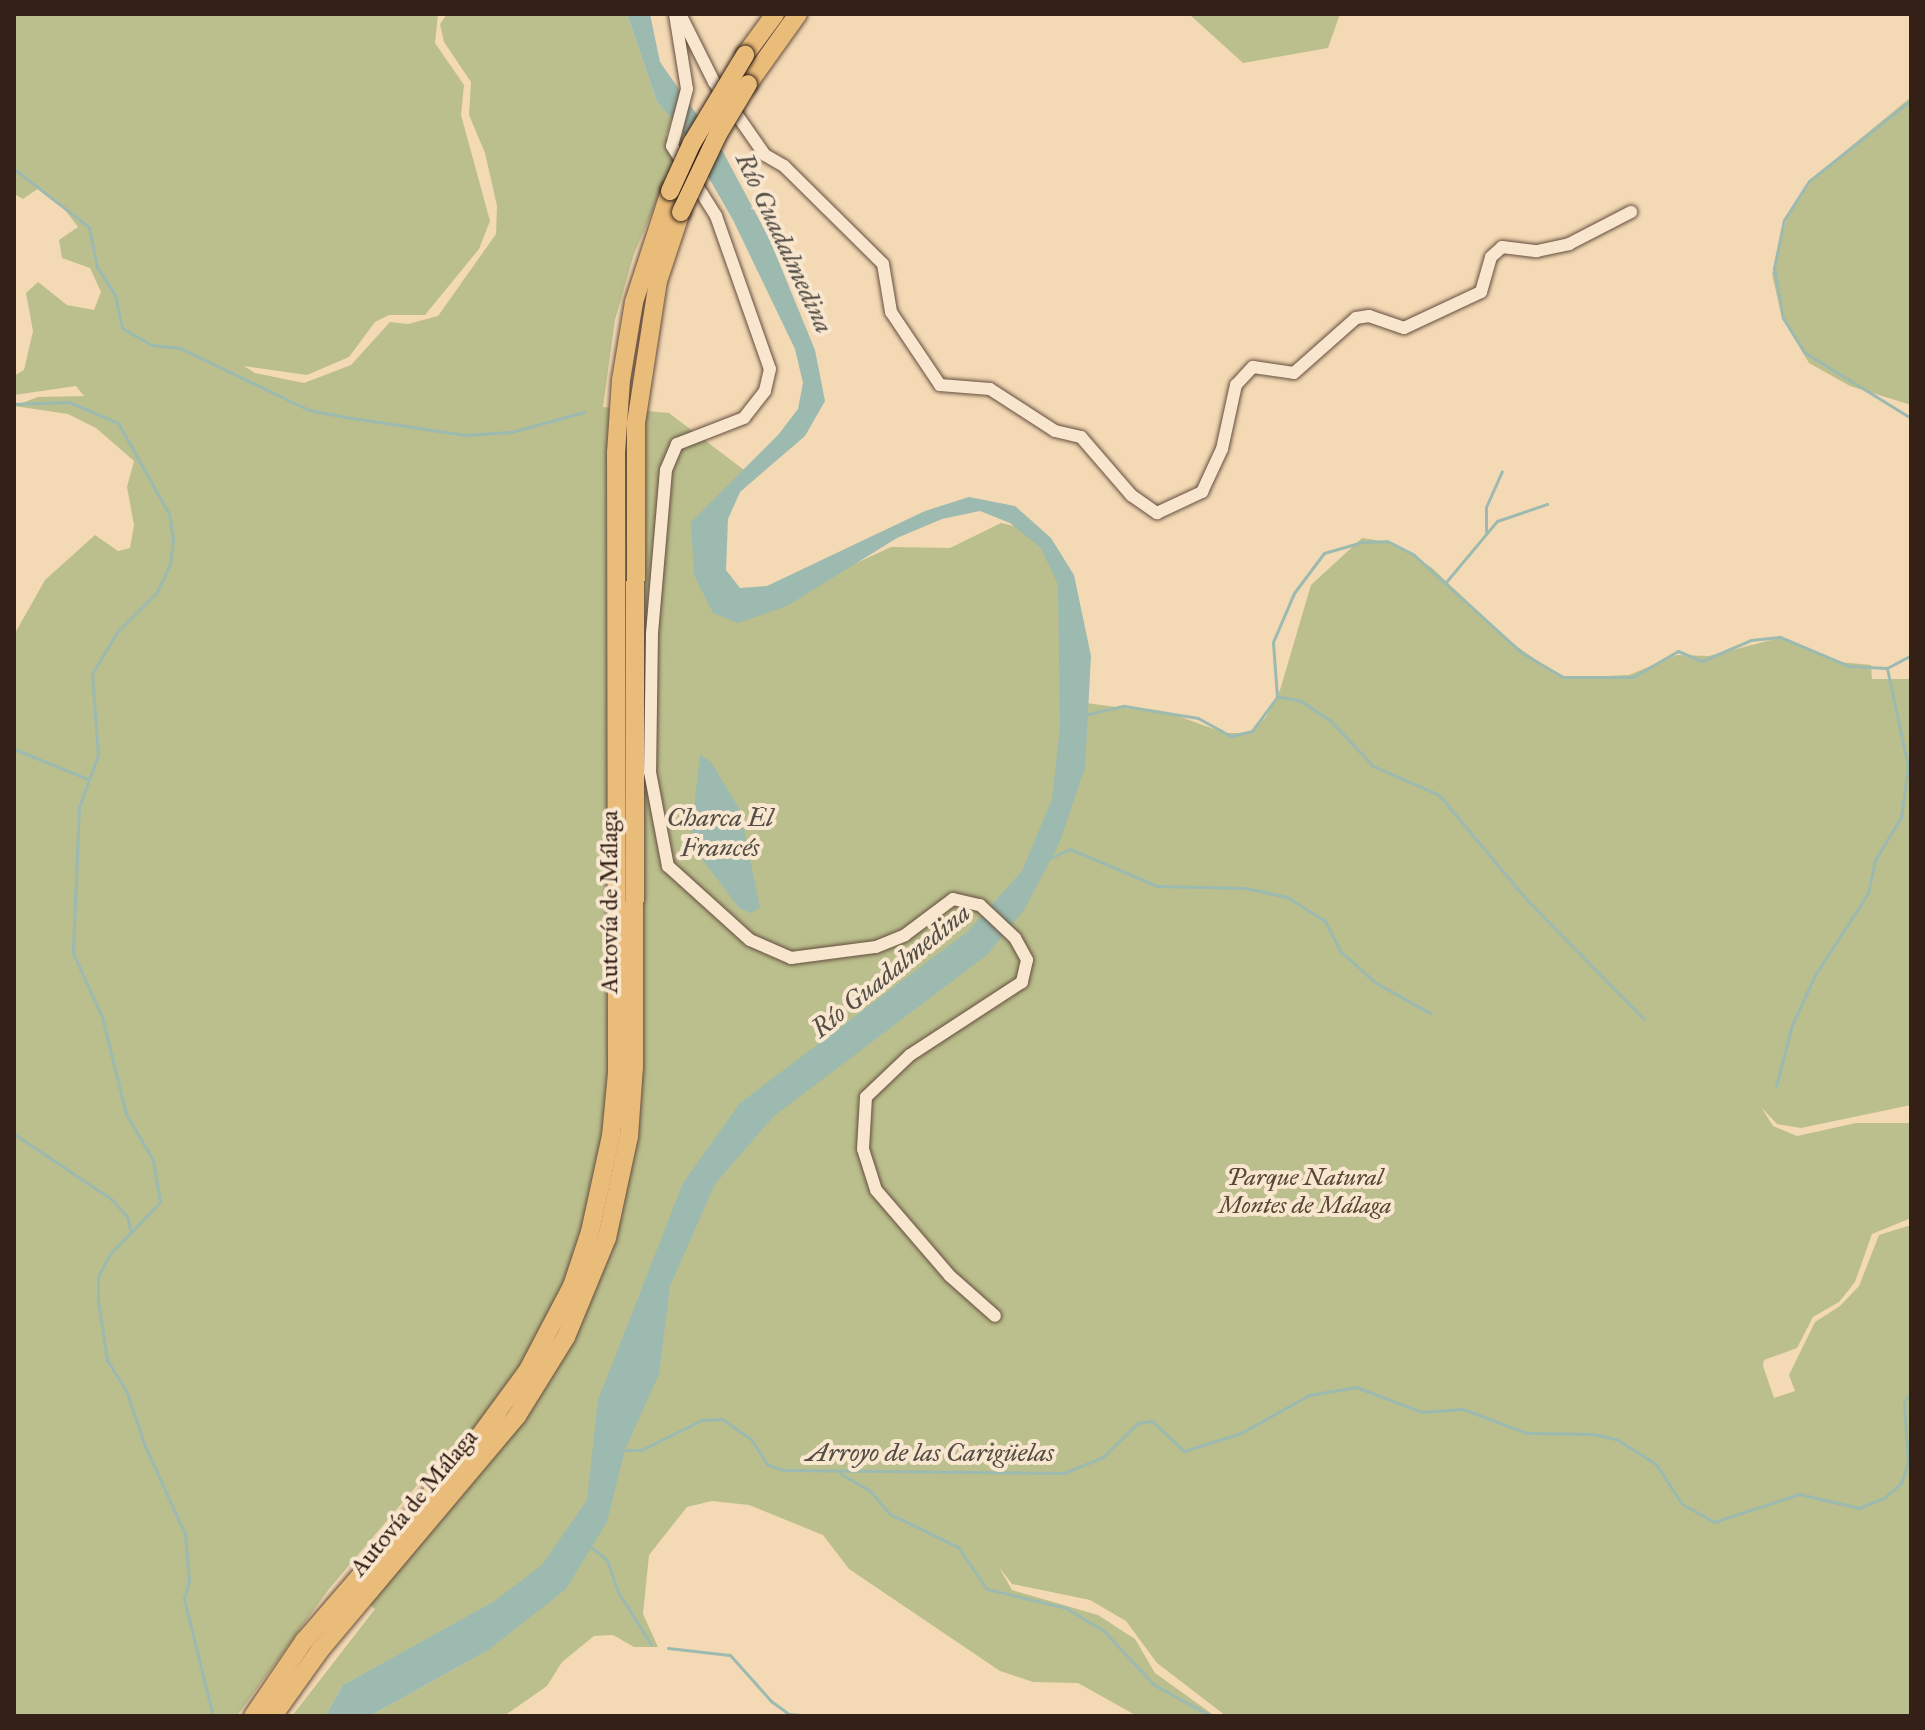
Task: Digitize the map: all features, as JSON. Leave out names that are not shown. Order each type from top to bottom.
[{"type":"highway","name":"Autovía de Málaga","points":[[253,1716],[304,1641],[470,1449],[528,1370],[572,1286],[590,1232],[611,1136],[617,1072],[616,453],[621,380],[634,302],[670,191],[692,143],[745,55],[775,14]]},
{"type":"highway","name":"Autovía de Málaga","points":[[273,1716],[320,1650],[517,1416],[566,1337],[607,1238],[629,1136],[634,1067],[636,423],[658,281],[681,212],[718,134],[748,84],[798,14]]},
{"type":"street","points":[[678,14],[687,89],[675,122],[672,146],[716,216],[770,369],[765,391],[744,418],[677,444],[666,470],[652,633],[650,772],[668,866],[750,940],[791,958],[876,947],[905,935],[953,899],[980,905],[1015,938],[1027,960],[1022,982],[910,1055],[866,1097],[865,1110],[863,1149],[876,1190],[950,1276],[995,1316]]},
{"type":"street","points":[[678,14],[714,82],[765,155],[784,166],[883,264],[891,312],[940,385],[990,389],[1055,431],[1081,437],[1131,495],[1157,513],[1202,492],[1222,449],[1236,385],[1253,367],[1294,373],[1356,318],[1369,316],[1404,328],[1481,292],[1491,257],[1502,247],[1537,251],[1569,244],[1631,212]]},
{"type":"green space","name":"Parque Natural Montes de Málaga","points":[[14,14],[438,14],[435,43],[464,85],[461,115],[490,221],[479,249],[425,315],[389,315],[375,322],[349,357],[307,375],[244,366],[255,373],[304,383],[351,365],[390,322],[408,324],[438,316],[496,234],[497,206],[485,153],[469,115],[471,82],[444,42],[440,24],[447,14],[627,14],[657,102],[672,118],[666,136],[676,157],[634,254],[615,320],[603,407],[669,413],[748,473],[706,564],[748,597],[809,585],[891,547],[950,548],[1001,523],[1034,531],[1050,557],[1075,627],[1079,702],[1175,715],[1225,733],[1251,733],[1266,717],[1280,690],[1311,585],[1362,538],[1394,543],[1432,568],[1513,644],[1563,678],[1629,675],[1677,655],[1709,656],[1779,638],[1839,662],[1871,665],[1872,679],[1911,679],[1911,1105],[1801,1128],[1777,1124],[1761,1107],[1773,1126],[1797,1136],[1856,1123],[1911,1123],[1911,1218],[1872,1234],[1855,1282],[1839,1302],[1813,1317],[1797,1348],[1764,1360],[1763,1366],[1774,1398],[1795,1391],[1789,1375],[1815,1322],[1840,1306],[1859,1286],[1879,1235],[1911,1225],[1911,1716],[1226,1716],[1157,1663],[1126,1621],[1090,1600],[1012,1584],[999,1567],[1012,1590],[1098,1615],[1135,1639],[1155,1673],[1215,1716],[1137,1716],[1078,1683],[1033,1682],[1000,1671],[849,1569],[823,1535],[749,1505],[712,1501],[687,1507],[649,1555],[643,1614],[658,1647],[634,1647],[613,1635],[594,1636],[562,1662],[547,1686],[504,1716],[370,1716],[487,1651],[427,1639],[343,1685],[325,1716],[292,1716],[375,1609],[356,1594],[440,1496],[424,1477],[329,1589],[237,1716],[14,1716],[14,635],[45,580],[95,535],[118,551],[130,548],[134,525],[127,487],[134,461],[96,428],[68,414],[14,406],[38,397],[84,396],[76,386],[14,395],[14,376],[24,370],[33,331],[26,293],[38,282],[67,305],[94,310],[101,292],[90,268],[62,258],[59,240],[78,227],[62,206],[39,188],[23,199],[14,194]]},
{"type":"green space","points":[[1189,14],[1340,14],[1328,48],[1243,63]]},
{"type":"green space","points":[[1911,97],[1911,405],[1850,386],[1809,363],[1782,318],[1772,274],[1787,218],[1814,177]]},
{"type":"water","points":[[627,14],[650,14],[660,62],[723,152],[769,238],[815,350],[825,401],[805,436],[740,492],[728,519],[726,570],[740,588],[767,586],[925,511],[969,497],[1015,506],[1051,538],[1074,575],[1091,656],[1085,768],[1059,844],[1024,910],[987,955],[774,1116],[715,1184],[670,1286],[659,1374],[625,1450],[607,1522],[566,1589],[487,1651],[370,1716],[325,1716],[343,1685],[493,1602],[542,1565],[587,1500],[598,1400],[683,1183],[740,1103],[967,932],[1022,871],[1052,799],[1060,727],[1058,585],[1041,548],[1010,523],[980,511],[942,519],[897,538],[787,606],[738,623],[713,613],[694,575],[691,522],[778,435],[798,409],[803,383],[795,349],[733,220],[679,126],[657,102]]},
{"type":"water","name":"Charca El Francés","points":[[700,755],[711,762],[740,810],[760,908],[751,913],[739,908],[702,859],[691,834]]},
{"type":"waterway","points":[[1911,100],[1809,181],[1784,220],[1774,268],[1783,318],[1804,352],[1911,418]]},
{"type":"waterway","points":[[14,169],[89,227],[97,267],[115,295],[122,328],[151,345],[180,348],[309,410],[345,417],[466,435],[511,432],[584,412]]},
{"type":"waterway","points":[[14,404],[69,402],[118,423],[169,514],[173,540],[170,564],[157,592],[117,632],[92,674],[98,755],[79,807],[73,953],[102,1017],[126,1114],[153,1160],[160,1202],[110,1254],[98,1277],[98,1301],[107,1360],[126,1390],[145,1446],[185,1534],[189,1581],[184,1599],[213,1716]]},
{"type":"waterway","points":[[1486,532],[1486,507],[1502,471]]},
{"type":"waterway","points":[[1446,582],[1497,521],[1547,504]]},
{"type":"waterway","points":[[1088,714],[1124,706],[1198,718],[1231,736],[1252,731],[1277,697],[1273,642],[1294,593],[1324,553],[1362,542],[1387,541],[1414,555],[1522,653],[1563,677],[1633,677],[1678,651],[1702,661],[1751,640],[1780,637],[1849,666],[1887,668],[1911,655]]},
{"type":"waterway","points":[[1776,1086],[1792,1025],[1815,975],[1868,893],[1875,860],[1901,817],[1908,767],[1887,668]]},
{"type":"waterway","points":[[1279,697],[1299,700],[1331,721],[1373,766],[1439,795],[1525,898],[1644,1019]]},
{"type":"waterway","points":[[14,749],[88,779]]},
{"type":"waterway","points":[[1050,858],[1070,849],[1157,886],[1246,888],[1287,897],[1325,921],[1341,952],[1376,983],[1430,1013]]},
{"type":"waterway","points":[[14,1134],[111,1199],[127,1216],[131,1234]]},
{"type":"waterway","name":"Arroyo de las Carigüelas","points":[[624,1450],[641,1450],[702,1420],[722,1419],[751,1439],[767,1464],[783,1470],[1064,1473],[1103,1457],[1138,1423],[1152,1421],[1184,1451],[1241,1433],[1309,1395],[1356,1387],[1422,1412],[1463,1409],[1527,1433],[1593,1434],[1618,1440],[1656,1464],[1682,1504],[1714,1522],[1799,1494],[1859,1508],[1884,1498],[1901,1483],[1908,1463],[1904,1402],[1911,1392]]},
{"type":"waterway","points":[[841,1474],[870,1491],[890,1514],[958,1547],[987,1589],[1066,1608],[1104,1631],[1153,1684],[1211,1716]]},
{"type":"waterway","points":[[591,1547],[607,1560],[618,1592],[651,1644]]},
{"type":"waterway","points":[[668,1648],[730,1655],[771,1701],[789,1714],[810,1716]]},
{"type":"water label","name":"Río Guadalmedina","points":[[784,243]]},
{"type":"water label","name":"Río Guadalmedina","points":[[891,971]]}]
